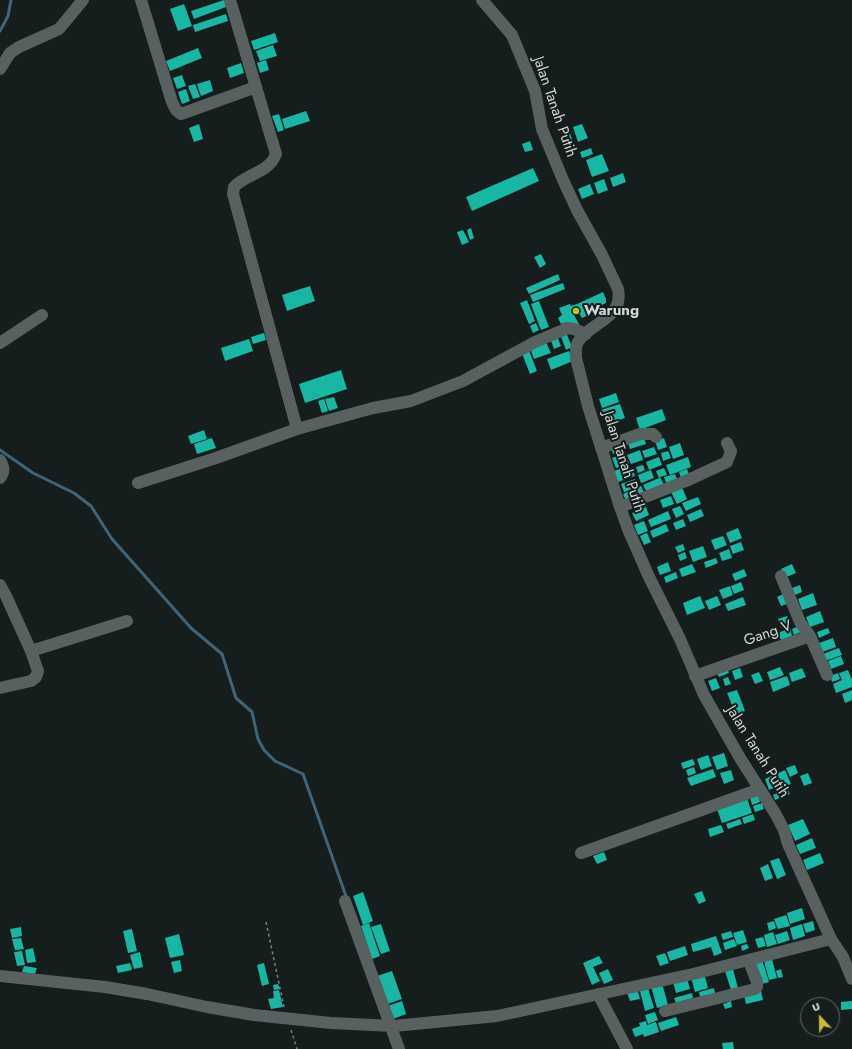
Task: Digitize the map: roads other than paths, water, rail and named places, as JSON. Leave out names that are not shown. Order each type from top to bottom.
[{"type":"street","points":[[0,69],[10,53],[19,47],[60,29],[84,0]]},
{"type":"street","points":[[140,0],[172,102],[176,110],[181,114],[256,88]]},
{"type":"street","points":[[230,0],[276,154],[271,164],[239,182],[234,187],[233,194],[297,430]]},
{"type":"street","name":"Jalan Tanah Putih","points":[[482,0],[512,35],[535,91],[542,128],[560,173],[577,210],[602,255],[618,290],[619,301],[614,310],[607,319],[586,334],[578,342],[576,358],[585,396],[620,507],[649,577],[680,639],[695,676],[716,719],[775,813],[784,830],[788,844],[831,939],[843,957],[852,979]]},
{"type":"street","points":[[0,343],[42,315]]},
{"type":"street","points":[[138,482],[216,458],[320,422],[373,408],[411,401],[463,381],[535,342],[568,328],[586,334]]},
{"type":"street","points":[[601,448],[640,434],[653,434],[656,437]]},
{"type":"street","points":[[620,507],[686,481],[727,462],[731,452],[728,443]]},
{"type":"street","points":[[0,460],[4,468],[0,478]]},
{"type":"street","points":[[781,576],[800,622],[810,636]]},
{"type":"street","points":[[0,585],[31,651],[37,668],[36,677],[31,681],[0,688]]},
{"type":"street","points":[[31,651],[127,621]]},
{"type":"street","name":"Gang V","points":[[695,676],[810,636],[827,675]]},
{"type":"street","points":[[581,853],[760,790]]},
{"type":"street","points":[[345,902],[395,1026],[399,1049]]},
{"type":"street","points":[[0,976],[106,987],[254,1015],[395,1026],[497,1016],[693,974],[831,939]]},
{"type":"street","points":[[665,1011],[755,989],[757,987],[757,982],[749,960]]},
{"type":"street","points":[[598,994],[627,1049]]},
{"type":"waterway","points":[[0,31],[8,16],[11,0]]},
{"type":"waterway","points":[[0,450],[33,473],[74,493],[91,506],[112,539],[191,628],[222,654],[236,698],[252,712],[258,739],[264,750],[275,761],[303,774],[347,899]]},
{"type":"place","name":"Warung","points":[[576,311]]}]
